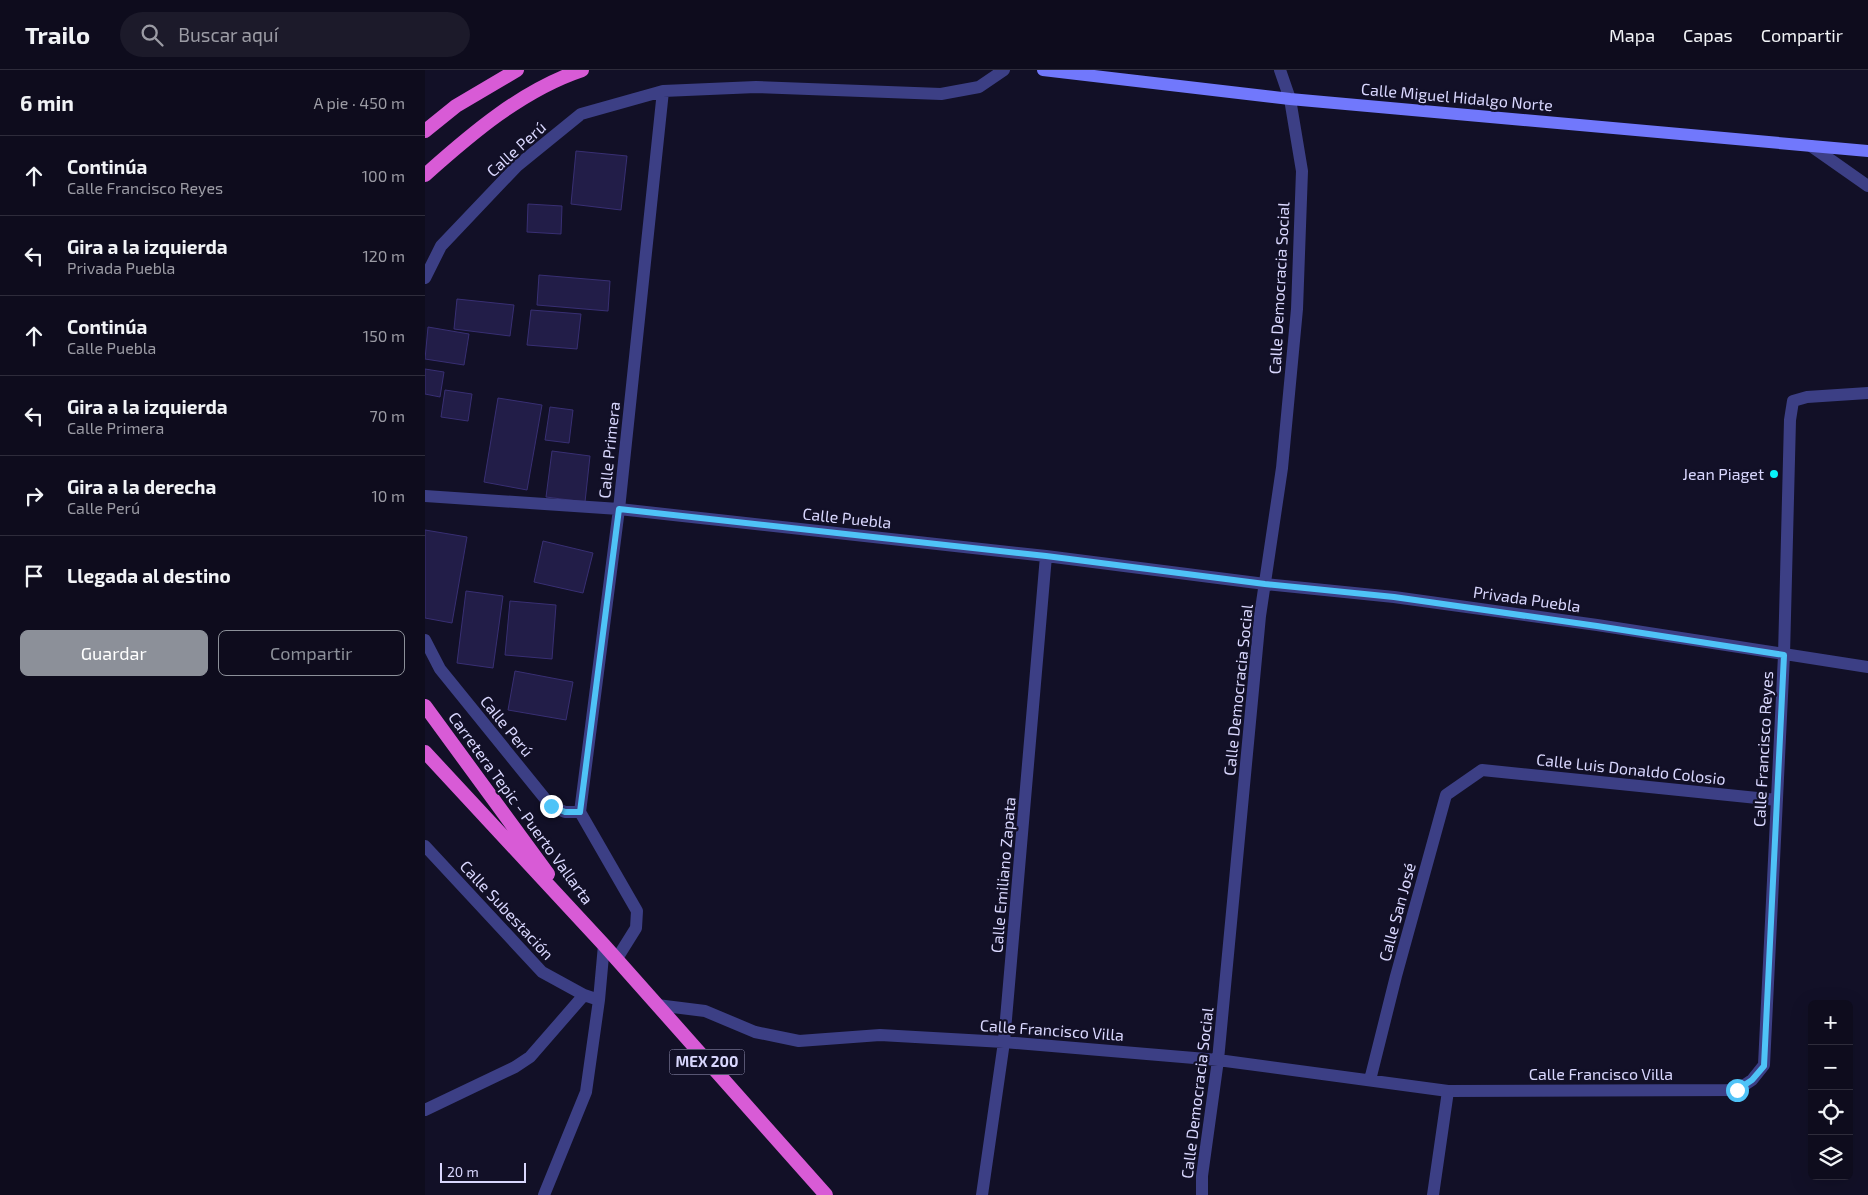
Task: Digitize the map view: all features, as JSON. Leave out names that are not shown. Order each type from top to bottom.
[{"type":"highway","points":[[425,131],[456,106],[517,70]]},
{"type":"highway","points":[[425,175],[463,141],[518,101],[582,70]]},
{"type":"highway","name":"Carretera Tepic - Puerto Vallarta","points":[[425,706],[589,929]]},
{"type":"highway","name":"Carretera Tepic - Puerto Vallarta","points":[[425,752],[604,945],[825,1195]]},
{"type":"main road","name":"Calle Miguel Hidalgo Norte","points":[[1043,70],[1290,99],[1868,151]]},
{"type":"street","name":"Calle Perú","points":[[425,278],[441,246],[511,173],[581,114],[663,92],[756,87],[941,94],[979,87],[1004,70]]},
{"type":"street","name":"Calle Democracia Social","points":[[1203,1195],[1202,1176],[1218,1060],[1259,626],[1282,468],[1297,309],[1301,171],[1290,99],[1280,70]]},
{"type":"street","name":"Calle Primera","points":[[580,812],[619,509],[663,92]]},
{"type":"street","points":[[1811,146],[1868,186]]},
{"type":"street","name":"Calle Francisco Reyes","points":[[1752,1080],[1764,1066],[1784,655],[1790,420],[1793,401],[1807,397],[1868,393]]},
{"type":"street","name":"Calle Puebla","points":[[425,496],[619,509],[1046,556],[1265,584]]},
{"type":"street","name":"Calle Emiliano Zapata","points":[[982,1195],[1004,1042],[1046,556]]},
{"type":"street","name":"Privada Puebla","points":[[1265,584],[1403,598],[1868,667]]},
{"type":"street","name":"Calle Perú","points":[[425,640],[440,669],[551,806],[565,812],[580,812]]},
{"type":"street","name":"Calle Luis Donaldo Colosio","points":[[1482,770],[1777,800]]},
{"type":"street","name":"Calle San José","points":[[1371,1080],[1396,976],[1446,796],[1482,770]]},
{"type":"street","points":[[580,812],[637,911],[636,928],[616,960]]},
{"type":"street","name":"Calle Subestación","points":[[425,846],[542,972],[585,995],[599,1000]]},
{"type":"street","points":[[544,1195],[586,1092],[599,1000],[604,945]]},
{"type":"street","points":[[425,1110],[515,1068],[530,1057],[585,995]]},
{"type":"street","name":"Calle Francisco Villa","points":[[657,1005],[705,1011],[755,1032],[799,1041],[880,1035],[1004,1042],[1218,1060],[1448,1090],[1737,1090],[1752,1080]]},
{"type":"street","points":[[1433,1195],[1448,1090]]},
{"type":"building","points":[[576,151],[627,156],[621,210],[571,204]]},
{"type":"building","points":[[528,204],[562,206],[561,234],[527,232]]},
{"type":"building","points":[[539,275],[610,281],[608,311],[537,305]]},
{"type":"building","points":[[457,299],[514,305],[510,336],[454,329]]},
{"type":"building","points":[[531,310],[581,314],[577,349],[527,345]]},
{"type":"building","points":[[428,327],[469,334],[464,365],[425,359]]},
{"type":"building","points":[[425,369],[444,372],[440,397],[425,394]]},
{"type":"building","points":[[445,390],[472,394],[468,421],[441,417]]},
{"type":"building","points":[[498,398],[542,405],[527,490],[484,482]]},
{"type":"building","points":[[550,407],[573,410],[569,443],[545,440]]},
{"type":"building","points":[[552,451],[590,456],[585,502],[546,497]]},
{"type":"building","points":[[425,530],[467,537],[452,623],[425,618]]},
{"type":"building","points":[[543,541],[593,553],[583,593],[534,582]]},
{"type":"building","points":[[466,591],[503,596],[493,668],[457,663]]},
{"type":"building","points":[[510,601],[556,605],[552,659],[505,655]]},
{"type":"building","points":[[515,671],[573,682],[566,720],[508,710]]},
{"type":"place","name":"Jean Piaget","points":[[1774,474]]},
{"type":"route","points":[[551,806],[565,812],[580,812],[619,509],[1046,556],[1265,584],[1394,597],[1784,655],[1764,1066],[1752,1080],[1737,1090]]}]
